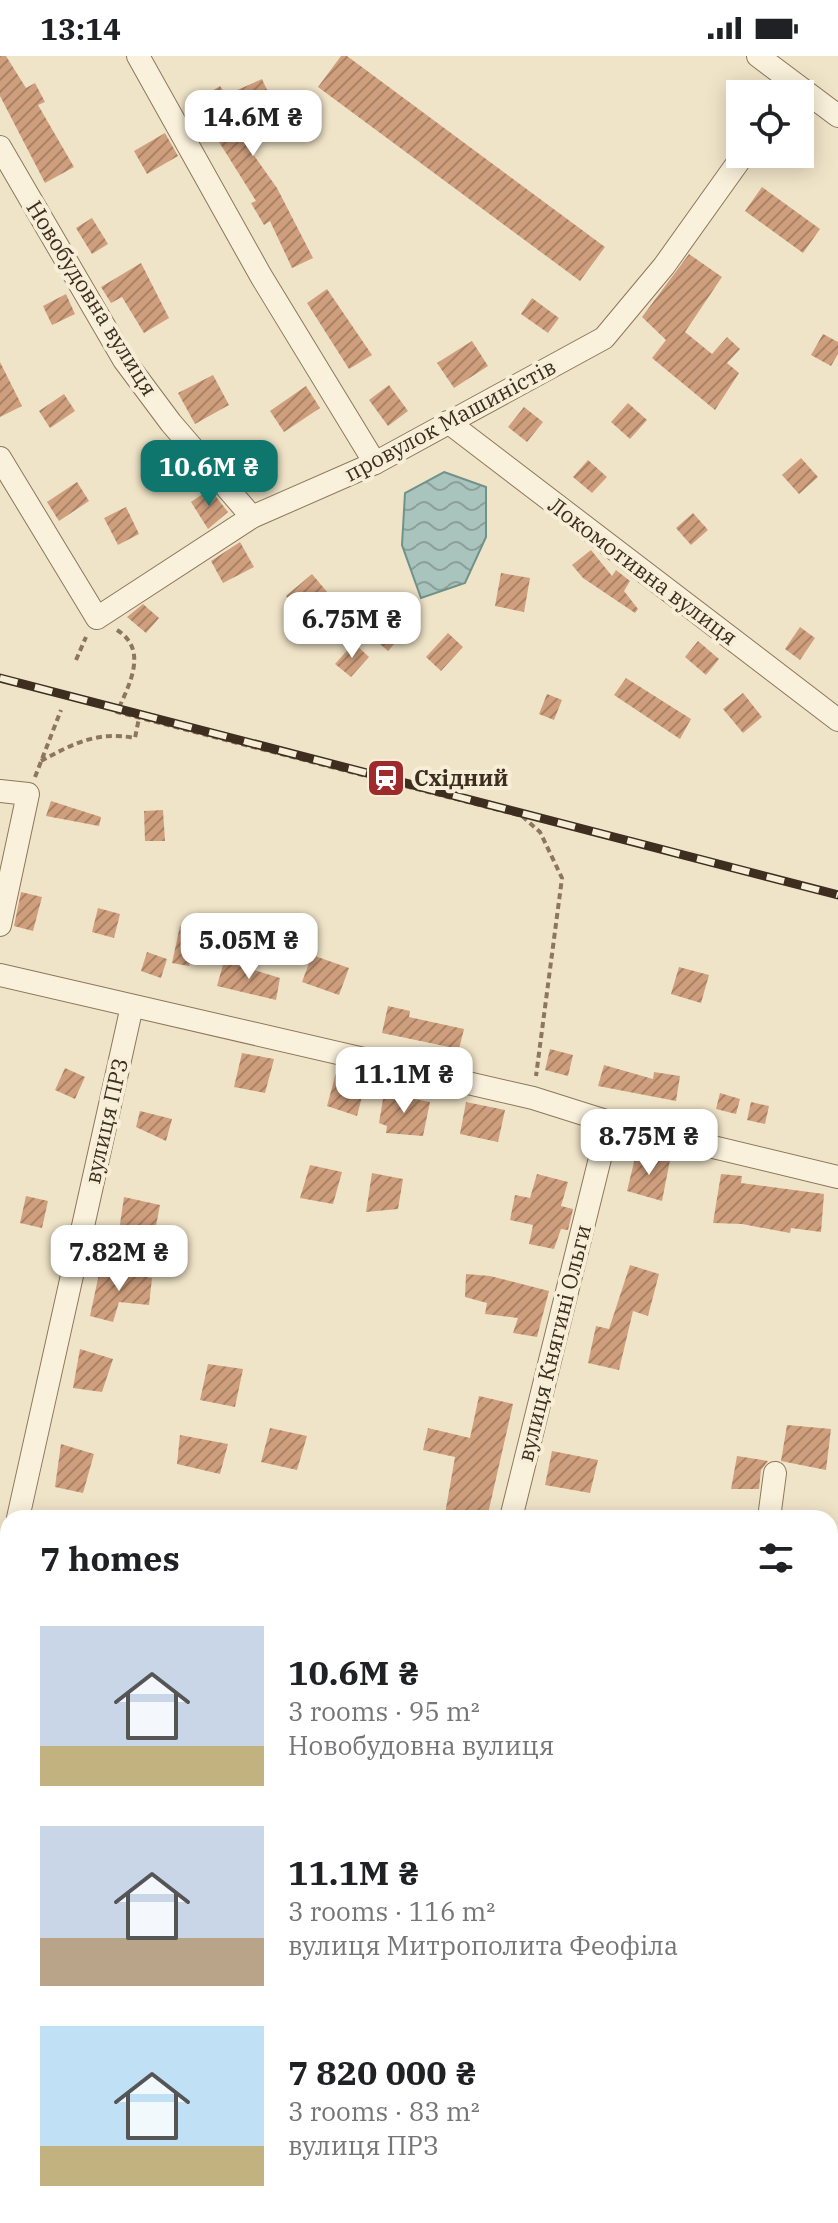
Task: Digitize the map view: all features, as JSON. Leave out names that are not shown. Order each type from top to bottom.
[{"type":"street","points":[[138,56],[261,276],[375,463]]},
{"type":"street","points":[[758,56],[782,80]]},
{"type":"street","points":[[814,102],[838,116]]},
{"type":"street","name":"Новобудовна вулиця","points":[[0,147],[124,360],[171,423],[252,517]]},
{"type":"street","name":"провулок Машиністів","points":[[97,618],[252,517],[375,463],[604,338],[664,266],[734,168]]},
{"type":"street","name":"Локомотивна вулиця","points":[[448,422],[838,720]]},
{"type":"street","points":[[0,458],[97,618]]},
{"type":"street","points":[[0,791],[28,794],[0,925]]},
{"type":"street","points":[[0,975],[533,1098],[609,1122],[838,1177]]},
{"type":"street","name":"вулиця ПРЗ","points":[[20,1510],[132,1006]]},
{"type":"street","name":"вулиця Княгині Ольги","points":[[513,1510],[609,1122]]},
{"type":"street","points":[[770,1510],[775,1473]]},
{"type":"path","points":[[97,618],[123,634],[135,650],[137,661],[117,712],[528,820],[540,832],[562,878],[533,1098]]},
{"type":"path","points":[[28,794],[61,710]]},
{"type":"path","points":[[41,761],[82,739],[113,734],[135,738],[139,718]]},
{"type":"water","points":[[444,472],[486,487],[486,537],[465,583],[421,598],[402,545],[405,493]]},
{"type":"building","points":[[0,56],[6,56],[26,88],[35,83],[45,102],[38,105],[74,167],[45,183],[0,96]]},
{"type":"building","points":[[341,56],[347,56],[605,247],[580,281],[318,87]]},
{"type":"building","points":[[262,79],[279,116],[241,137],[277,188],[313,258],[292,268],[270,221],[264,225],[251,203],[256,201],[194,102],[220,86],[226,95]]},
{"type":"building","points":[[165,133],[178,156],[147,174],[134,151]]},
{"type":"building","points":[[762,187],[820,229],[803,253],[745,211]]},
{"type":"building","points":[[92,218],[108,244],[92,254],[76,228]]},
{"type":"building","points":[[689,254],[722,277],[685,332],[712,354],[727,337],[740,349],[727,363],[739,373],[715,410],[652,358],[666,340],[642,317]]},
{"type":"building","points":[[141,263],[169,318],[144,333],[122,297],[111,303],[101,287]]},
{"type":"building","points":[[327,289],[372,355],[349,369],[307,303]]},
{"type":"building","points":[[66,294],[75,314],[52,325],[43,306]]},
{"type":"building","points":[[532,298],[559,318],[548,333],[521,314]]},
{"type":"building","points":[[823,334],[838,342],[838,354],[831,366],[811,355]]},
{"type":"building","points":[[472,341],[488,366],[454,388],[437,363]]},
{"type":"building","points":[[0,362],[22,406],[0,417]]},
{"type":"building","points":[[213,375],[229,405],[195,424],[178,393]]},
{"type":"building","points":[[389,385],[408,411],[388,426],[369,400]]},
{"type":"building","points":[[306,386],[320,408],[284,432],[270,411]]},
{"type":"building","points":[[64,394],[75,411],[50,428],[39,411]]},
{"type":"building","points":[[628,403],[647,420],[630,439],[611,422]]},
{"type":"building","points":[[524,407],[543,422],[527,442],[508,427]]},
{"type":"building","points":[[801,458],[818,477],[799,494],[782,475]]},
{"type":"building","points":[[588,460],[607,477],[592,493],[573,477]]},
{"type":"building","points":[[77,482],[89,501],[59,521],[47,502]]},
{"type":"building","points":[[210,489],[228,512],[208,529],[191,502]]},
{"type":"building","points":[[126,507],[139,534],[118,545],[104,518]]},
{"type":"building","points":[[693,513],[708,530],[691,545],[676,528]]},
{"type":"building","points":[[240,542],[254,567],[223,583],[211,561]]},
{"type":"building","points":[[591,550],[612,576],[616,570],[630,581],[624,591],[638,609],[635,613],[583,578],[572,565]]},
{"type":"building","points":[[501,573],[530,578],[524,612],[495,606]]},
{"type":"building","points":[[312,574],[328,593],[303,615],[286,596]]},
{"type":"building","points":[[143,604],[159,618],[146,633],[127,617]]},
{"type":"building","points":[[404,607],[416,619],[388,651],[373,638]]},
{"type":"building","points":[[800,627],[815,638],[800,660],[785,649]]},
{"type":"building","points":[[448,633],[463,647],[441,671],[426,657]]},
{"type":"building","points":[[698,641],[719,659],[706,675],[685,657]]},
{"type":"building","points":[[354,643],[369,657],[351,677],[335,664]]},
{"type":"building","points":[[626,678],[691,719],[680,739],[614,695]]},
{"type":"building","points":[[743,693],[762,717],[743,733],[723,709]]},
{"type":"building","points":[[547,694],[562,700],[554,720],[539,714]]},
{"type":"building","points":[[51,801],[101,817],[99,826],[46,816]]},
{"type":"building","points":[[163,810],[165,841],[145,841],[144,811]]},
{"type":"building","points":[[21,892],[42,897],[33,931],[14,926]]},
{"type":"building","points":[[98,908],[120,914],[114,938],[92,932]]},
{"type":"building","points":[[180,926],[197,930],[189,966],[172,963]]},
{"type":"building","points":[[147,952],[167,959],[161,978],[141,971]]},
{"type":"building","points":[[312,955],[349,968],[339,995],[302,982]]},
{"type":"building","points":[[224,961],[280,978],[276,1000],[217,986]]},
{"type":"building","points":[[679,967],[709,975],[701,1003],[671,994]]},
{"type":"building","points":[[388,1006],[410,1011],[409,1017],[464,1029],[459,1049],[382,1033]]},
{"type":"building","points":[[550,1049],[573,1055],[568,1076],[545,1070]]},
{"type":"building","points":[[242,1053],[274,1059],[265,1093],[234,1087]]},
{"type":"building","points":[[604,1065],[653,1079],[654,1072],[680,1076],[676,1101],[598,1086]]},
{"type":"building","points":[[65,1068],[85,1077],[75,1099],[55,1090]]},
{"type":"building","points":[[336,1073],[366,1081],[357,1116],[327,1106]]},
{"type":"building","points":[[384,1093],[430,1102],[423,1136],[386,1133],[387,1126],[379,1123]]},
{"type":"building","points":[[720,1093],[740,1099],[736,1114],[716,1109]]},
{"type":"building","points":[[466,1102],[505,1110],[498,1142],[460,1134]]},
{"type":"building","points":[[751,1102],[769,1106],[765,1124],[747,1120]]},
{"type":"building","points":[[140,1111],[172,1119],[166,1141],[136,1127]]},
{"type":"building","points":[[636,1154],[670,1160],[662,1201],[627,1191]]},
{"type":"building","points":[[310,1165],[342,1172],[333,1204],[300,1198]]},
{"type":"building","points":[[372,1173],[403,1179],[398,1209],[366,1212]]},
{"type":"building","points":[[537,1174],[568,1182],[561,1206],[573,1209],[568,1230],[561,1229],[554,1249],[529,1244],[533,1225],[510,1220],[515,1195],[530,1198]]},
{"type":"building","points":[[721,1174],[742,1176],[741,1183],[824,1194],[821,1232],[791,1228],[790,1233],[742,1224],[713,1223]]},
{"type":"building","points":[[26,1196],[48,1201],[42,1228],[20,1223]]},
{"type":"building","points":[[124,1197],[160,1205],[154,1236],[119,1231]]},
{"type":"building","points":[[630,1265],[659,1274],[648,1316],[633,1311],[619,1370],[588,1363],[596,1326],[609,1329]]},
{"type":"building","points":[[100,1269],[152,1278],[149,1305],[119,1302],[113,1322],[90,1316]]},
{"type":"building","points":[[466,1274],[490,1276],[549,1291],[537,1337],[513,1333],[518,1318],[485,1314],[487,1303],[465,1297]]},
{"type":"building","points":[[80,1349],[113,1359],[102,1392],[73,1388]]},
{"type":"building","points":[[208,1364],[243,1369],[235,1407],[200,1400]]},
{"type":"building","points":[[479,1396],[513,1404],[489,1510],[446,1510],[455,1457],[423,1450],[428,1428],[470,1438]]},
{"type":"building","points":[[787,1425],[831,1429],[826,1470],[781,1461]]},
{"type":"building","points":[[270,1428],[307,1436],[297,1470],[261,1462]]},
{"type":"building","points":[[180,1435],[228,1444],[220,1474],[177,1464]]},
{"type":"building","points":[[61,1444],[94,1454],[83,1493],[55,1487]]},
{"type":"building","points":[[552,1451],[598,1460],[590,1493],[545,1485]]},
{"type":"building","points":[[737,1456],[768,1461],[761,1470],[759,1489],[731,1489]]},
{"type":"railway","points":[[0,678],[838,895]]},
{"type":"place","name":"Східний","points":[[386,778]]}]
